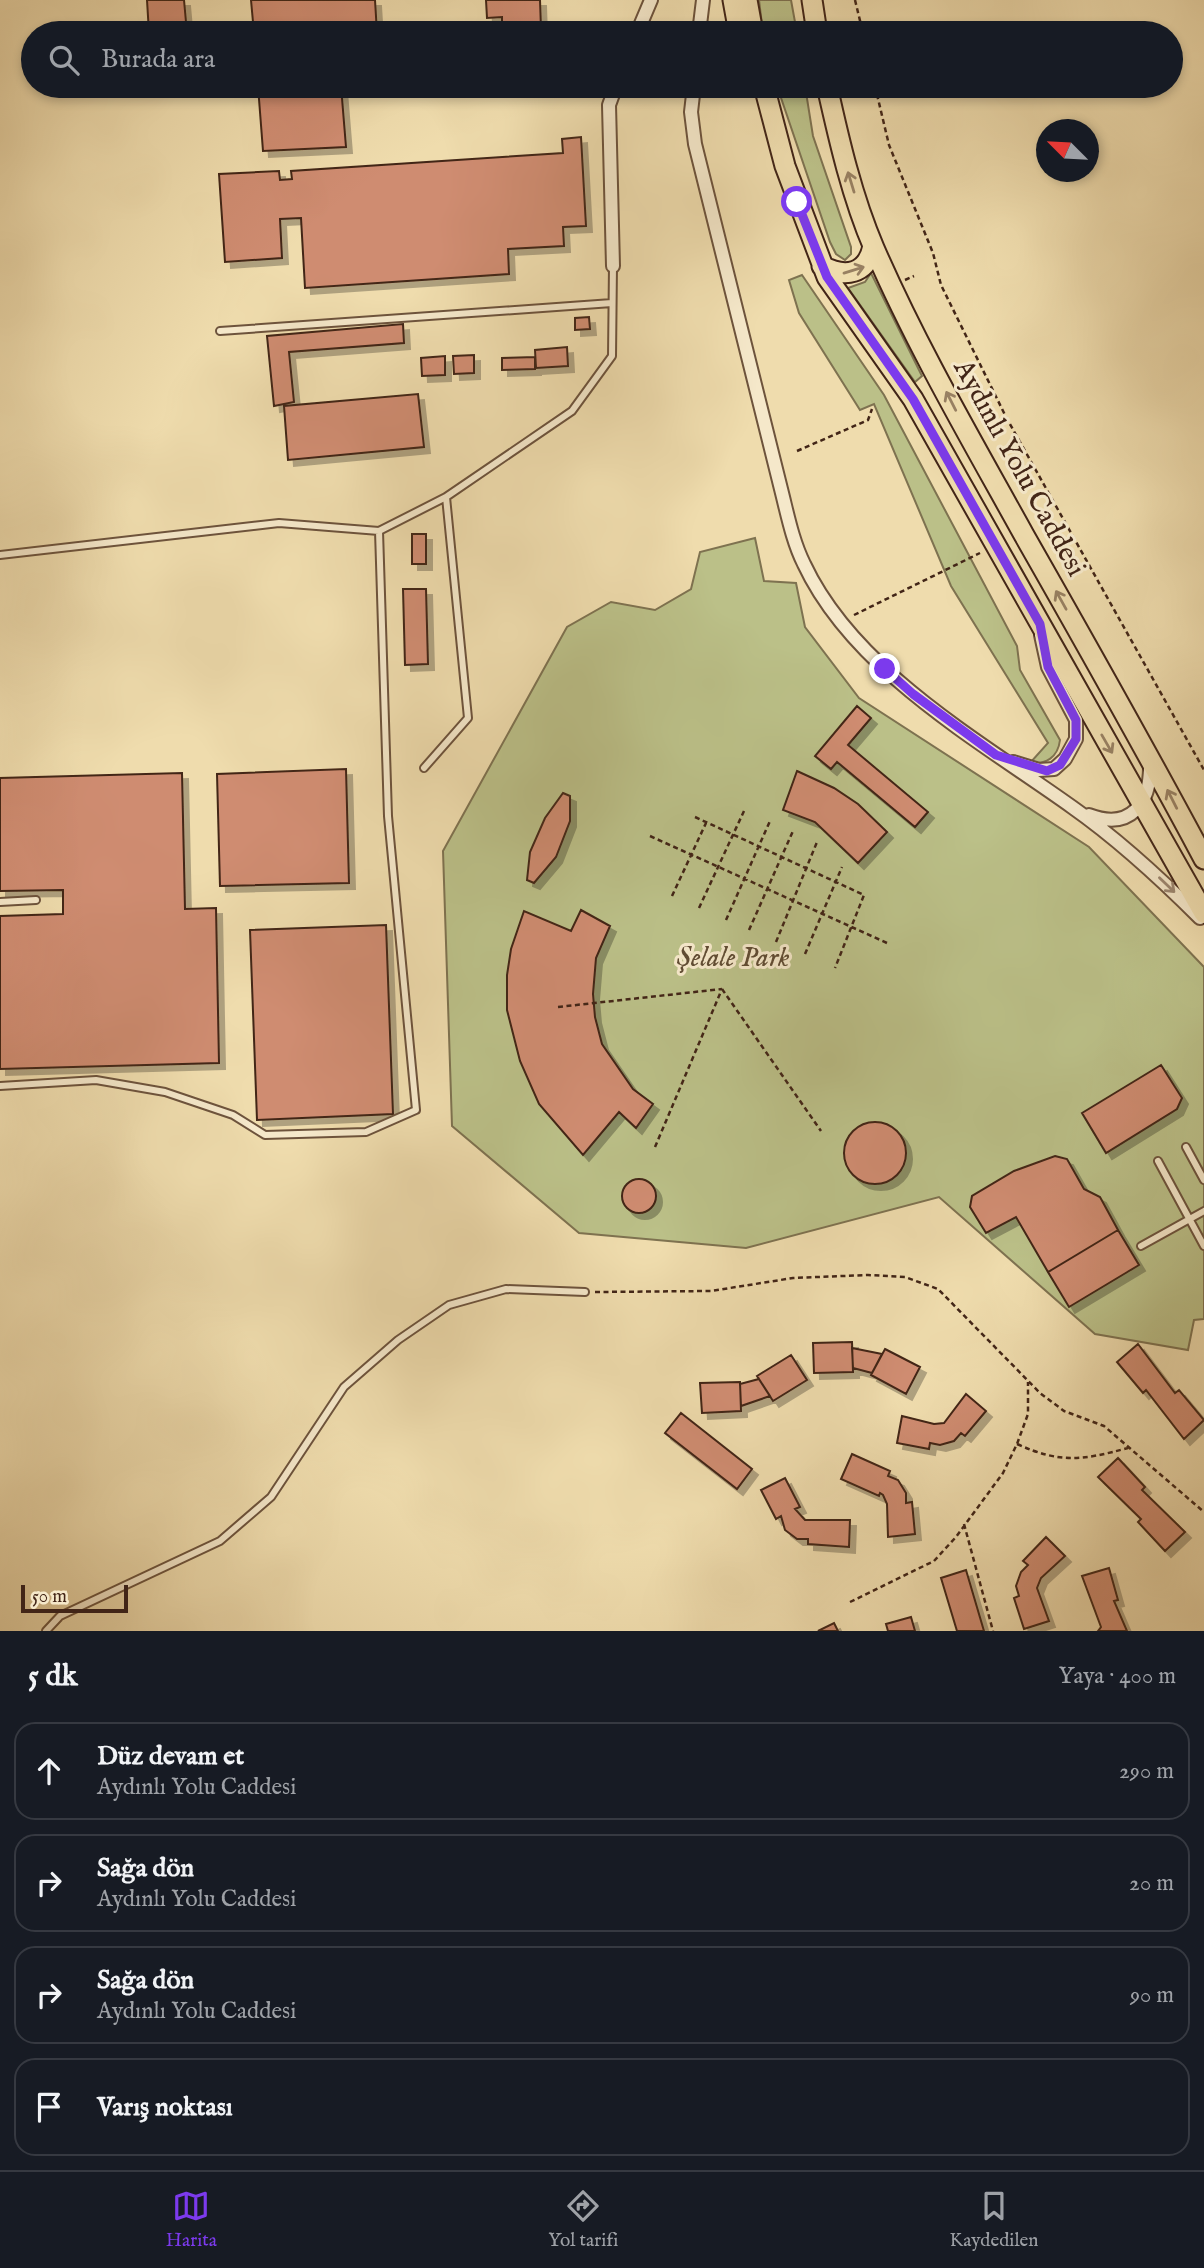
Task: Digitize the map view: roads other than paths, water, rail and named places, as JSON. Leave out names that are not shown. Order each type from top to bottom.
[{"type":"main road","points":[[733,0],[737,21]]},
{"type":"main road","points":[[747,0],[751,21]]},
{"type":"main road","points":[[812,0],[815,21]]},
{"type":"main road","points":[[756,98],[833,288],[913,399],[1204,913]]},
{"type":"main road","points":[[767,98],[785,166]]},
{"type":"main road","name":"Aydınlı Yolu Caddesi","points":[[830,98],[842,151],[873,246],[977,450],[1149,754],[1204,859]]},
{"type":"main road","points":[[822,265],[842,274],[859,271],[871,258],[873,246]]},
{"type":"street","points":[[642,21],[650,0]]},
{"type":"street","points":[[700,21],[703,0]]},
{"type":"street","points":[[612,98],[609,105],[613,266]]},
{"type":"street","points":[[693,98],[691,112],[695,144],[796,547],[805,568],[842,621],[885,669],[913,694],[1136,856],[1204,922]]},
{"type":"street","points":[[996,755],[1047,771],[1060,765],[1076,739],[1076,720],[1048,667],[1040,624]]},
{"type":"street","points":[[1070,806],[1100,819],[1115,821],[1128,818],[1141,803],[1149,778],[1149,754]]},
{"type":"lane","points":[[0,555],[279,523],[379,531],[446,497],[572,411],[612,356],[613,266]]},
{"type":"lane","points":[[220,331],[612,303]]},
{"type":"lane","points":[[424,768],[468,718],[446,497]]},
{"type":"lane","points":[[0,1086],[96,1080],[165,1092],[233,1115],[265,1135],[366,1132],[416,1110],[388,816],[379,531]]},
{"type":"lane","points":[[0,902],[36,901]]},
{"type":"lane","points":[[1186,1147],[1204,1180]]},
{"type":"lane","points":[[1157,1161],[1191,1218],[1204,1246]]},
{"type":"lane","points":[[1141,1246],[1204,1211]]},
{"type":"lane","points":[[46,1631],[60,1616],[220,1541],[271,1497],[344,1387],[398,1340],[449,1305],[506,1289],[584,1292]]},
{"type":"park label","name":"Şelale Park","points":[[733,956]]}]
